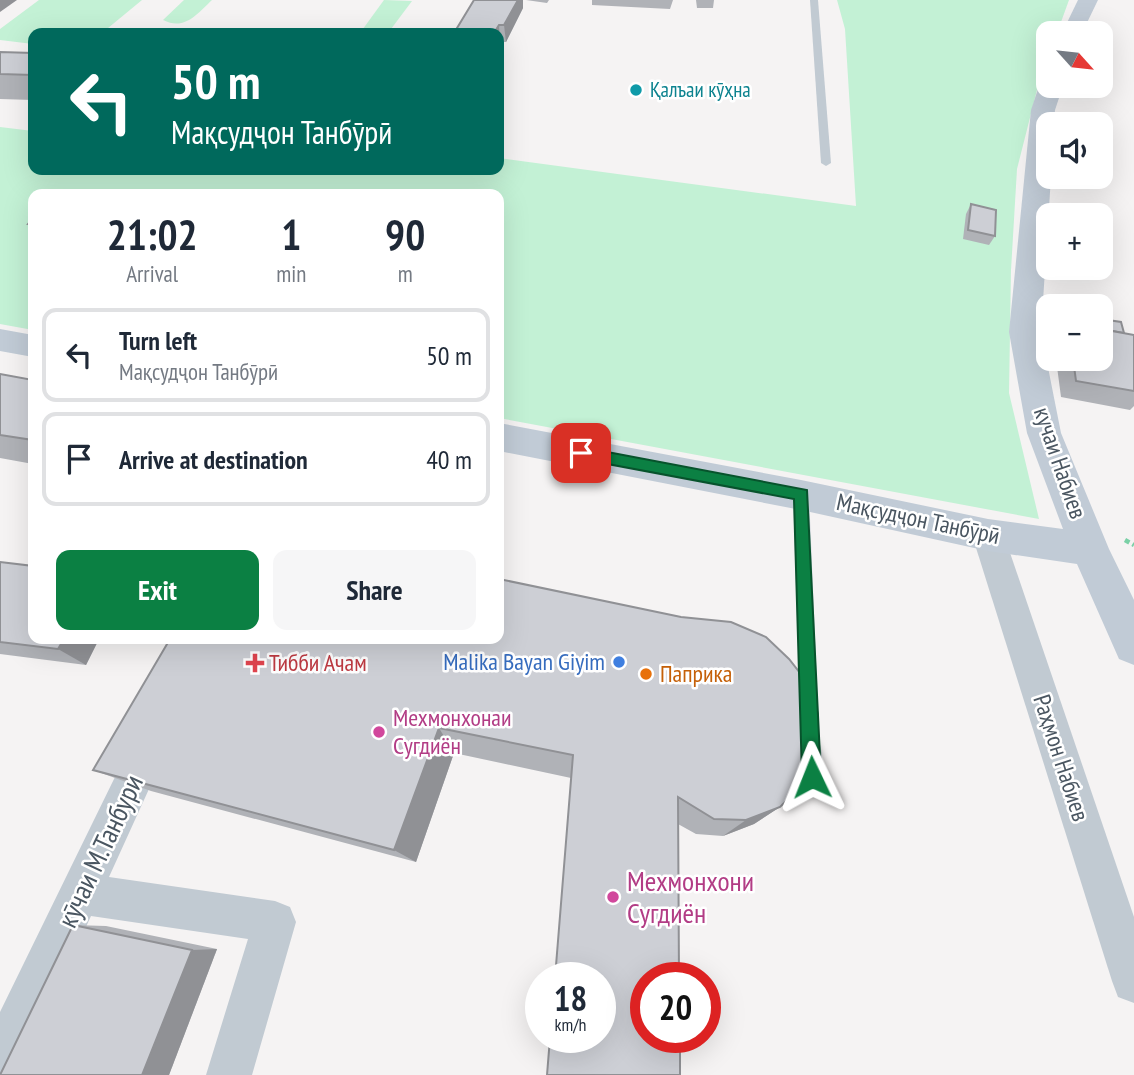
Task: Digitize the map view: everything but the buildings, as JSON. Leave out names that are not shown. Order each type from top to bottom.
[{"type":"main road","points":[[1078,21],[1088,0]]},
{"type":"main road","name":"кучаи Набиев","points":[[1047,98],[1043,110],[1025,332],[1044,433],[1090,549],[1134,645]]},
{"type":"main road","points":[[0,340],[28,345]]},
{"type":"main road","name":"Мақсудҷон Танбӯрӣ","points":[[504,438],[801,495],[988,535],[1090,549]]},
{"type":"street","name":"Раҳмон Набиев","points":[[988,535],[1134,981]]},
{"type":"street","name":"кӯчаи М.Танбури","points":[[0,1062],[165,712]]},
{"type":"street","points":[[81,894],[275,922],[229,1075]]},
{"type":"lane","points":[[814,0],[826,163]]},
{"type":"lane","points":[[801,495],[812,777]]},
{"type":"green space","points":[[39,0],[142,0],[108,28],[28,28],[28,43],[0,40],[0,29]]},
{"type":"green space","points":[[184,0],[212,0],[184,22],[171,23],[163,20]]},
{"type":"green space","points":[[384,0],[412,1],[392,28],[364,28]]},
{"type":"green space","points":[[837,0],[1069,0],[1061,21],[1036,21],[1036,94],[1017,169],[1011,270],[1009,393],[1039,519],[504,419],[504,189],[28,189],[28,329],[0,324],[0,127],[28,130],[28,175],[504,175],[504,159],[856,206],[845,29]]},
{"type":"place","name":"Қалъаи кӯҳна","points":[[636,90]]},
{"type":"place","name":"Malika Bayan Giyim","points":[[619,662]]},
{"type":"place","name":"Тибби Ачам","points":[[255,663]]},
{"type":"place","name":"Паприка","points":[[646,674]]},
{"type":"place","name":"Мехмонхонаи Сугдиён","points":[[379,732]]},
{"type":"place","name":"Мехмонхони Сугдиён","points":[[613,897]]},
{"type":"route","points":[[581,453],[801,495],[812,777]]}]
